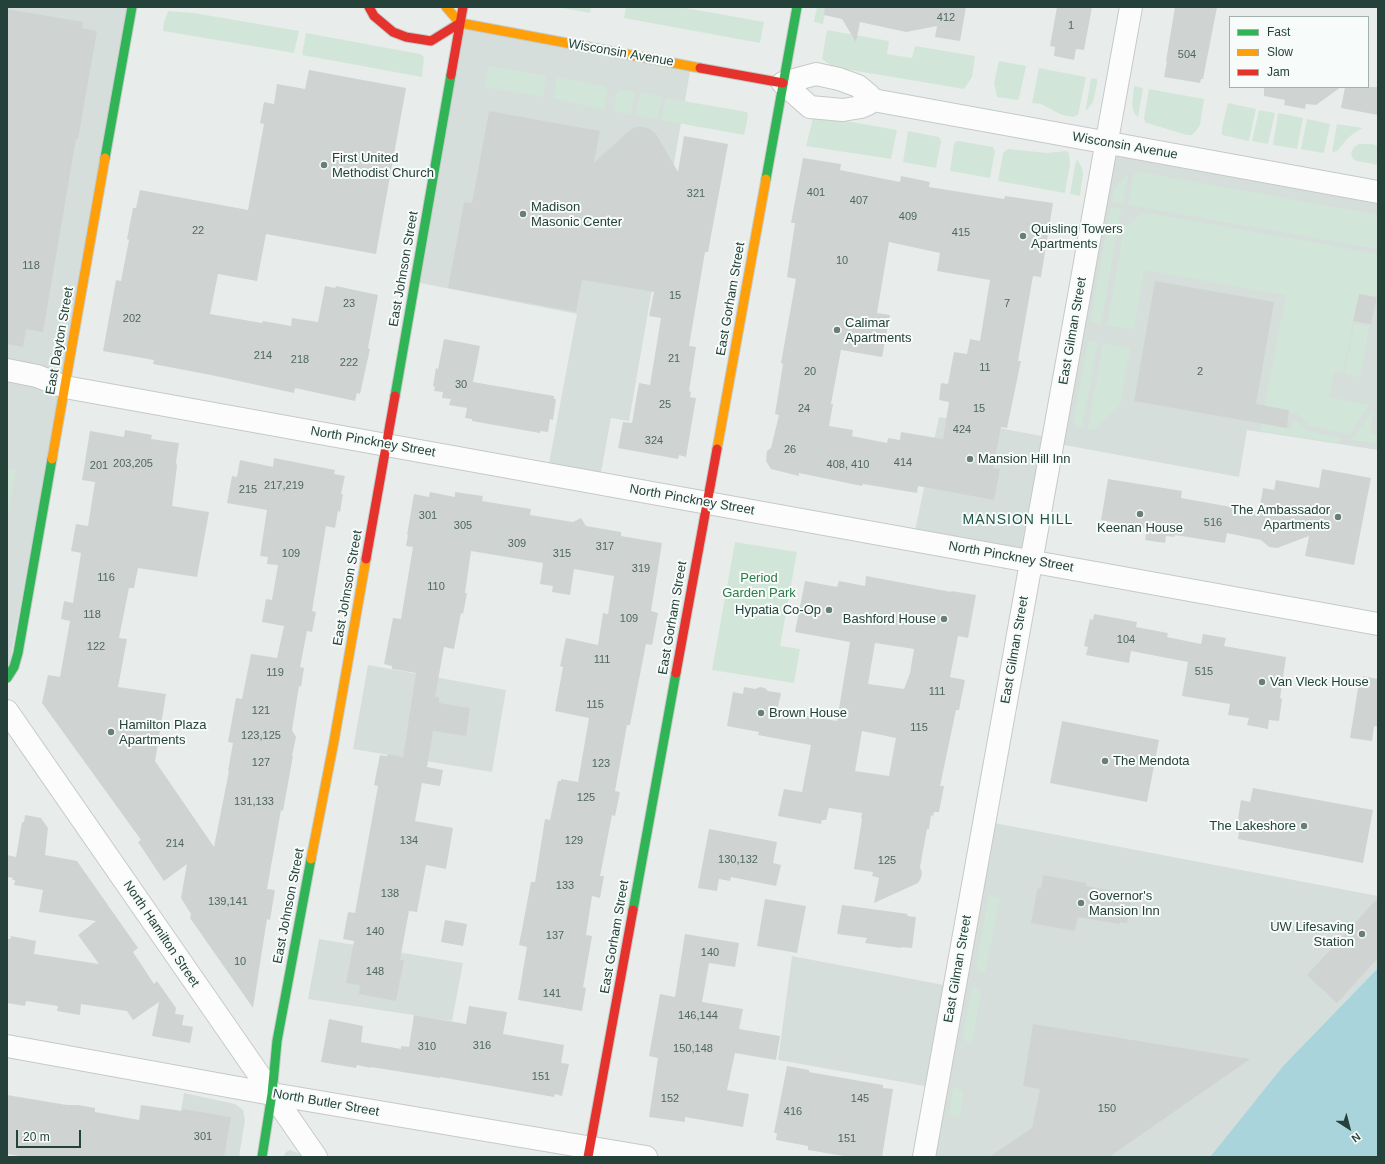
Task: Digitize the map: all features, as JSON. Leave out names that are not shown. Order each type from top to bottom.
[{"type":"main road","name":"East Dayton Street","points":[[7,678],[14,667],[18,653],[132,7]]},
{"type":"main road","points":[[368,7],[374,16],[393,32],[406,37],[431,41],[460,23],[446,7]]},
{"type":"main road","name":"East Johnson Street","points":[[262,1157],[272,1094],[277,1041],[284,1000],[334,741],[463,7]]},
{"type":"main road","name":"East Gorham Street","points":[[589,1152],[797,7]]},
{"type":"main road","name":"Wisconsin Avenue","points":[[460,23],[783,83]]},
{"type":"street","name":"East Gilman Street","points":[[924,1157],[1131,7]]},
{"type":"street","name":"Wisconsin Avenue","points":[[783,83],[816,74],[838,79],[858,86],[873,100],[1378,192]]},
{"type":"street","points":[[783,83],[810,107],[843,110],[861,107],[873,100]]},
{"type":"street","name":"North Pinckney Street","points":[[7,370],[37,376],[65,387],[1032,560],[1378,624]]},
{"type":"street","name":"North Hamilton Street","points":[[7,711],[316,1157]]},
{"type":"street","name":"North Butler Street","points":[[7,1046],[589,1152],[646,1157]]},
{"type":"shaded area","points":[[7,7],[132,7],[7,678]]},
{"type":"shaded area","points":[[460,23],[691,66],[629,421],[611,418],[599,483],[547,474],[577,314],[415,282]]},
{"type":"shaded area","points":[[1107,143],[1378,192],[1378,450],[1247,430],[1239,477],[1053,443],[1032,560],[913,540],[939,417],[1053,438]]},
{"type":"shaded area","points":[[368,665],[506,690],[492,772],[353,749]]},
{"type":"shaded area","points":[[984,821],[1378,896],[1378,968],[1283,1066],[1210,1157],[924,1157],[936,1088],[778,1060],[792,956],[954,987]]},
{"type":"shaded area","points":[[319,939],[463,963],[452,1021],[308,999]]},
{"type":"shaded area","points":[[184,1093],[235,1104],[243,1110],[245,1120],[239,1157],[173,1157]]},
{"type":"shaded area","points":[[290,1150],[298,1153],[301,1157],[283,1157],[286,1152]]},
{"type":"green space","points":[[557,7],[591,7],[590,13]]},
{"type":"green space","points":[[626,7],[680,7],[764,22],[760,43],[624,18]]},
{"type":"green space","points":[[817,7],[826,7],[823,24],[814,22]]},
{"type":"green space","points":[[168,11],[194,13],[299,31],[294,53],[163,31],[164,22]]},
{"type":"green space","points":[[827,30],[889,41],[887,54],[912,58],[915,46],[975,56],[972,77],[964,89],[833,67],[822,59]]},
{"type":"green space","points":[[306,33],[420,54],[424,57],[422,77],[302,55]]},
{"type":"green space","points":[[999,61],[1026,66],[1018,100],[997,97],[994,83]]},
{"type":"green space","points":[[489,66],[546,76],[543,97],[484,87]]},
{"type":"green space","points":[[1039,68],[1086,77],[1078,115],[1073,117],[1062,115],[1041,104],[1032,103]]},
{"type":"green space","points":[[557,77],[606,87],[608,91],[604,110],[553,98]]},
{"type":"green space","points":[[1091,78],[1097,79],[1097,84],[1093,102],[1086,111],[1086,108]]},
{"type":"green space","points":[[1134,86],[1143,88],[1138,117],[1134,113],[1132,106]]},
{"type":"green space","points":[[1149,89],[1204,99],[1200,125],[1196,131],[1192,135],[1187,135],[1145,122],[1144,118]]},
{"type":"green space","points":[[621,90],[635,92],[631,114],[614,111],[617,93]]},
{"type":"green space","points":[[640,93],[662,97],[657,119],[636,115]]},
{"type":"green space","points":[[666,98],[747,112],[748,117],[744,135],[661,120]]},
{"type":"green space","points":[[1228,103],[1256,109],[1249,141],[1222,135],[1222,128]]},
{"type":"green space","points":[[1259,110],[1275,113],[1268,144],[1252,141]]},
{"type":"green space","points":[[1278,113],[1303,118],[1297,149],[1273,145]]},
{"type":"green space","points":[[813,118],[840,120],[897,130],[891,159],[806,146]]},
{"type":"green space","points":[[1307,119],[1330,124],[1324,152],[1322,153],[1301,149]]},
{"type":"green space","points":[[1337,124],[1363,128],[1347,139],[1337,151],[1332,152]]},
{"type":"green space","points":[[908,131],[939,137],[941,141],[936,168],[903,162]]},
{"type":"green space","points":[[959,141],[993,147],[995,151],[990,178],[950,171],[954,144],[955,142]]},
{"type":"green space","points":[[1359,144],[1372,144],[1378,146],[1378,165],[1353,159],[1351,155],[1352,151],[1354,147]]},
{"type":"green space","points":[[1008,149],[1047,153],[1066,151],[1069,153],[1070,164],[1065,193],[998,181],[1003,153]]},
{"type":"green space","points":[[1077,159],[1082,168],[1083,174],[1080,196],[1070,194]]},
{"type":"green space","points":[[1139,172],[1378,215],[1378,249],[1128,205],[1133,177],[1135,173]]},
{"type":"green space","points":[[1128,175],[1123,203],[1112,202],[1115,188]]},
{"type":"green space","points":[[1111,207],[1121,209],[1101,324],[1090,322]]},
{"type":"green space","points":[[1148,213],[1378,254],[1378,298],[1359,294],[1343,372],[1334,371],[1329,397],[1368,405],[1366,411],[1349,434],[1310,426],[1296,413],[1276,408],[1273,426],[1292,429],[1294,419],[1308,431],[1340,438],[1338,443],[1260,431],[1286,295],[1144,270],[1134,329],[1107,326],[1124,228],[1141,215]]},
{"type":"green space","points":[[1354,324],[1369,326],[1360,377],[1345,374]]},
{"type":"green space","points":[[1088,341],[1098,343],[1082,427],[1077,426],[1073,422]]},
{"type":"green space","points":[[1103,343],[1130,349],[1120,405],[1095,429],[1088,429]]},
{"type":"green space","points":[[1373,411],[1370,434],[1378,435],[1378,444],[1351,440]]},
{"type":"green space","points":[[7,468],[16,470],[7,517]]},
{"type":"green space","name":"Period Garden Park","points":[[735,542],[797,552],[780,646],[800,649],[794,683],[712,670]]},
{"type":"green space","points":[[989,895],[1000,898],[985,973],[978,970],[976,967]]},
{"type":"green space","points":[[973,986],[981,991],[972,1043],[965,1041],[963,1034]]},
{"type":"green space","points":[[953,1088],[963,1091],[960,1117],[950,1115]]},
{"type":"water","points":[[1378,968],[1378,1157],[1210,1157],[1283,1066]]},
{"type":"building","points":[[825,7],[966,7],[960,41],[935,37],[937,26],[906,32],[860,22],[856,42],[842,19],[824,15]]},
{"type":"building","points":[[1057,7],[1092,7],[1084,50],[1076,49],[1074,60],[1054,56],[1055,47],[1050,46]]},
{"type":"building","points":[[1175,7],[1217,7],[1203,79],[1201,79],[1200,83],[1164,77]]},
{"type":"building","points":[[7,9],[83,22],[82,28],[97,31],[78,139],[76,139],[43,332],[26,329],[23,347],[7,344]]},
{"type":"building","points":[[309,70],[406,88],[376,254],[266,234],[257,281],[218,274],[210,314],[262,323],[263,321],[291,326],[292,318],[318,322],[325,286],[335,288],[336,286],[378,295],[368,348],[370,349],[360,394],[357,393],[355,401],[295,388],[294,393],[153,364],[154,360],[103,351],[116,280],[121,281],[129,240],[127,239],[133,208],[136,208],[140,190],[248,210],[264,124],[260,123],[264,102],[274,104],[277,84],[305,89]]},
{"type":"building","points":[[1378,87],[1378,115],[1341,108],[1345,88]]},
{"type":"building","points":[[1264,88],[1340,88],[1316,105],[1306,104],[1305,109],[1284,105],[1285,100],[1264,96]]},
{"type":"building","points":[[489,111],[600,131],[594,163],[630,130],[636,127],[650,129],[656,134],[678,172],[684,136],[728,144],[708,252],[705,252],[689,346],[696,347],[689,391],[691,392],[690,397],[696,398],[686,457],[679,455],[678,459],[618,448],[623,422],[632,423],[639,383],[650,385],[661,318],[649,316],[654,292],[582,280],[576,312],[448,288],[464,202],[472,203]]},
{"type":"building","points":[[803,158],[841,164],[840,170],[900,182],[901,176],[930,182],[929,187],[1004,199],[1005,196],[1053,203],[1041,277],[1033,276],[1018,361],[1021,361],[1007,428],[1001,427],[993,468],[1000,469],[994,500],[918,486],[917,493],[863,484],[862,486],[799,473],[799,476],[771,469],[766,461],[767,451],[771,448],[779,415],[775,414],[783,364],[781,363],[796,279],[787,277],[795,223],[791,223]],"holes":[[[889,242],[940,253],[937,271],[990,280],[980,341],[970,339],[967,354],[954,352],[948,384],[941,383],[939,400],[949,402],[943,439],[901,432],[900,440],[888,438],[887,443],[852,436],[853,430],[829,426],[833,404],[831,404],[841,350],[882,357],[890,315],[877,313]]]},
{"type":"building","points":[[1155,281],[1274,302],[1256,404],[1289,410],[1287,428],[1134,401]]},
{"type":"building","points":[[1359,294],[1377,297],[1371,324],[1353,321]]},
{"type":"building","points":[[444,339],[480,346],[473,382],[554,396],[554,399],[556,399],[553,420],[550,419],[548,432],[540,431],[540,433],[472,421],[472,419],[465,418],[467,408],[449,405],[451,399],[442,398],[443,392],[434,391],[435,387],[433,386]]},
{"type":"building","points":[[125,430],[152,435],[151,439],[179,443],[172,506],[209,512],[197,577],[138,568],[134,588],[129,588],[119,638],[127,639],[118,687],[166,694],[155,761],[214,847],[229,771],[233,743],[228,742],[236,698],[242,699],[251,654],[277,658],[284,626],[262,622],[266,599],[272,600],[278,565],[267,564],[268,557],[260,556],[267,510],[227,503],[232,476],[237,477],[240,460],[273,467],[274,458],[335,470],[334,474],[345,476],[341,494],[343,494],[340,512],[338,511],[335,528],[326,526],[312,611],[316,612],[312,632],[307,631],[300,667],[304,668],[301,687],[299,686],[292,730],[296,737],[267,889],[275,890],[270,920],[267,919],[253,1008],[190,918],[191,914],[181,898],[187,864],[164,881],[138,842],[141,840],[42,703],[48,675],[60,677],[70,621],[61,619],[64,601],[73,603],[81,553],[71,551],[76,524],[88,526],[95,482],[82,480],[90,431],[124,437]]},
{"type":"building","points":[[1322,469],[1371,478],[1354,565],[1305,556],[1309,536],[1277,548],[1269,547],[1261,540],[1227,533],[1225,543],[1175,535],[1174,537],[1166,536],[1165,543],[1145,540],[1147,528],[1101,520],[1108,479],[1182,491],[1181,498],[1259,512],[1263,488],[1274,490],[1276,480],[1319,488]]},
{"type":"building","points":[[430,492],[455,497],[455,492],[483,496],[482,501],[531,509],[530,515],[573,522],[581,518],[586,526],[621,532],[621,536],[662,543],[651,611],[658,613],[652,645],[646,644],[630,725],[627,725],[615,791],[620,792],[615,816],[612,815],[600,876],[604,876],[600,898],[592,896],[586,935],[592,936],[583,987],[586,988],[582,1011],[518,1000],[527,947],[519,945],[531,882],[535,882],[545,819],[550,820],[558,781],[561,781],[561,779],[578,782],[589,718],[555,711],[563,667],[560,666],[566,638],[598,645],[603,613],[608,614],[614,576],[574,569],[570,595],[552,592],[553,586],[540,584],[543,563],[471,551],[465,593],[467,593],[463,614],[461,613],[454,649],[444,647],[435,697],[439,697],[439,703],[470,708],[466,736],[433,731],[427,767],[443,770],[440,786],[422,783],[415,821],[453,828],[446,869],[426,865],[417,912],[409,911],[400,960],[404,960],[396,1001],[359,994],[360,985],[346,983],[354,941],[343,939],[348,912],[355,913],[378,786],[374,785],[380,755],[387,756],[388,754],[403,757],[416,673],[392,669],[392,666],[384,664],[393,618],[401,619],[413,547],[406,546],[414,494],[429,497]]},
{"type":"building","points":[[866,576],[951,592],[976,595],[968,638],[958,636],[950,677],[965,680],[959,710],[956,710],[940,786],[944,786],[939,812],[934,812],[933,816],[931,815],[929,829],[927,829],[920,867],[922,873],[921,878],[918,883],[874,903],[879,878],[872,876],[873,872],[854,869],[862,813],[829,808],[826,820],[822,820],[821,824],[778,816],[784,789],[802,792],[811,745],[758,735],[759,732],[727,726],[733,692],[743,694],[744,687],[755,689],[760,687],[765,688],[768,691],[781,693],[777,711],[837,721],[850,642],[795,632],[805,581],[837,587],[839,581],[865,586]],"holes":[[[875,643],[914,649],[910,673],[904,689],[868,684]],[[862,731],[896,738],[889,776],[855,771]]]},
{"type":"building","points":[[1094,614],[1137,622],[1136,627],[1168,633],[1167,637],[1201,644],[1203,634],[1226,638],[1224,646],[1286,657],[1280,698],[1282,699],[1279,721],[1269,720],[1268,729],[1247,725],[1249,718],[1228,715],[1230,704],[1182,696],[1188,662],[1131,651],[1129,663],[1086,655],[1088,647],[1084,646],[1090,619],[1093,620]]},
{"type":"building","points":[[1363,676],[1378,679],[1378,727],[1374,726],[1372,741],[1350,738],[1359,682],[1362,683]]},
{"type":"building","name":"The Mendota","points":[[1062,721],[1159,740],[1147,802],[1050,783]]},
{"type":"building","name":"The Lakeshore","points":[[1253,788],[1373,810],[1363,863],[1238,839],[1240,826],[1237,825],[1241,800],[1250,802]]},
{"type":"building","points":[[25,815],[41,818],[48,828],[45,855],[77,861],[138,948],[133,952],[154,984],[157,981],[176,1008],[175,1014],[184,1015],[182,1025],[193,1027],[190,1043],[152,1036],[159,1002],[133,1020],[127,1011],[81,1004],[80,1015],[57,1011],[58,1006],[26,1001],[25,1006],[7,1003],[7,939],[10,939],[11,936],[36,941],[34,954],[99,964],[78,935],[96,921],[39,912],[43,890],[14,885],[15,880],[7,877],[7,855],[16,857],[22,822],[24,822]]},
{"type":"building","points":[[709,829],[777,842],[773,863],[781,865],[776,886],[731,877],[730,881],[719,879],[717,891],[698,888]]},
{"type":"building","name":"Governor's Mansion Inn","points":[[1043,875],[1086,883],[1086,886],[1125,893],[1125,895],[1132,896],[1127,923],[1120,922],[1120,924],[1078,917],[1075,931],[1031,923],[1037,890],[1038,888],[1041,889]]},
{"type":"building","name":"UW Lifesaving Station","points":[[1378,898],[1378,958],[1337,1003],[1307,975]]},
{"type":"building","points":[[765,899],[806,906],[797,953],[757,946]]},
{"type":"building","points":[[842,905],[908,914],[907,916],[916,917],[912,948],[865,943],[867,938],[837,934]]},
{"type":"building","points":[[445,920],[467,924],[463,946],[441,942]]},
{"type":"building","points":[[685,934],[739,943],[735,967],[709,963],[702,1002],[743,1009],[739,1029],[780,1036],[776,1060],[735,1053],[727,1090],[749,1094],[743,1127],[685,1117],[685,1122],[649,1117],[658,1058],[649,1056],[660,994],[675,997]]},
{"type":"building","points":[[469,1006],[507,1012],[503,1034],[564,1045],[561,1063],[569,1064],[562,1096],[555,1094],[554,1097],[440,1077],[357,1065],[356,1068],[321,1062],[329,1019],[363,1026],[361,1042],[401,1049],[401,1046],[409,1047],[414,1015],[466,1024]]},
{"type":"building","points":[[1033,1024],[1250,1059],[1109,1157],[989,1157],[1032,1128],[1040,1089],[1023,1086]]},
{"type":"building","points":[[787,1066],[809,1070],[809,1072],[883,1085],[883,1088],[893,1089],[882,1157],[850,1157],[808,1150],[808,1146],[776,1140],[777,1133],[774,1133]]},
{"type":"building","points":[[7,1095],[95,1108],[95,1112],[139,1120],[141,1105],[182,1111],[183,1109],[231,1117],[224,1157],[25,1157],[7,1154]]},
{"type":"traffic: fast","points":[[105,158],[132,7]]},
{"type":"traffic: fast","points":[[766,179],[797,7]]},
{"type":"traffic: fast","points":[[395,396],[451,75]]},
{"type":"traffic: fast","points":[[7,678],[14,667],[18,653],[52,459]]},
{"type":"traffic: fast","points":[[633,910],[676,673]]},
{"type":"traffic: fast","points":[[262,1157],[272,1094],[277,1041],[311,859]]},
{"type":"traffic: slow","points":[[446,7],[460,23],[700,68]]},
{"type":"traffic: slow","points":[[52,459],[105,158]]},
{"type":"traffic: slow","points":[[717,449],[766,179]]},
{"type":"traffic: slow","points":[[311,859],[334,741],[366,559]]},
{"type":"traffic: jam","points":[[369,7],[374,16],[393,32],[406,37],[431,41],[460,23]]},
{"type":"traffic: jam","points":[[451,75],[463,7]]},
{"type":"traffic: jam","points":[[700,68],[783,83]]},
{"type":"traffic: jam","points":[[366,559],[395,396]]},
{"type":"traffic: jam","points":[[676,673],[717,449]]},
{"type":"traffic: jam","points":[[588,1157],[633,910]]},
{"type":"place","name":"First United Methodist Church","points":[[324,165]]},
{"type":"place","name":"Madison Masonic Center","points":[[523,214]]},
{"type":"place","name":"Quisling Towers Apartments","points":[[1023,236]]},
{"type":"place","name":"Calimar Apartments","points":[[837,330]]},
{"type":"place","name":"Mansion Hill Inn","points":[[970,459]]},
{"type":"place","name":"Keenan House","points":[[1140,514]]},
{"type":"place","name":"The Ambassador Apartments","points":[[1338,517]]},
{"type":"place","name":"Hypatia Co-Op","points":[[829,610]]},
{"type":"place","name":"Bashford House","points":[[944,619]]},
{"type":"place","name":"Van Vleck House","points":[[1262,682]]},
{"type":"place","name":"Brown House","points":[[761,713]]},
{"type":"place","name":"Hamilton Plaza Apartments","points":[[111,732]]},
{"type":"place","name":"The Mendota","points":[[1105,761]]},
{"type":"place","name":"The Lakeshore","points":[[1304,826]]},
{"type":"place","name":"Governor's Mansion Inn","points":[[1081,903]]},
{"type":"place","name":"UW Lifesaving Station","points":[[1362,934]]},
{"type":"district","name":"MANSION HILL","points":[[1018,520]]}]
